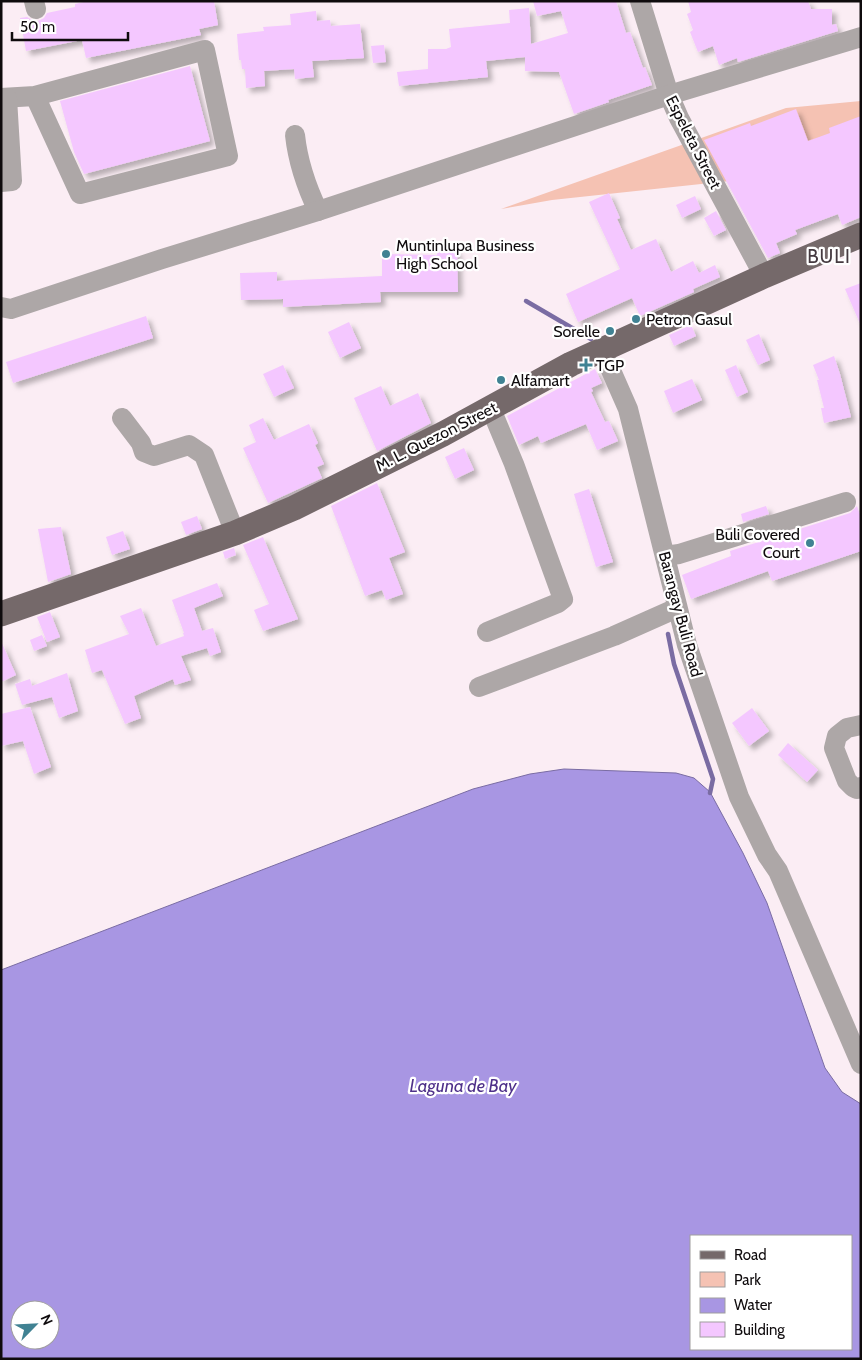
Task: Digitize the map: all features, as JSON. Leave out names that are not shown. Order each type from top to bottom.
[{"type":"main road","name":"M. L. Quezon Street","points":[[1,614],[235,533],[321,495],[491,408],[571,364],[764,276],[861,235]]},
{"type":"street","name":"Espeleta Street","points":[[640,1],[678,118],[764,276]]},
{"type":"street","points":[[1,307],[11,309],[162,259],[318,211],[669,95],[861,37]]},
{"type":"street","points":[[1,182],[12,181],[4,98],[35,96],[205,50],[228,156],[80,194],[35,96]]},
{"type":"street","points":[[295,136],[300,167],[306,186],[318,211]]},
{"type":"street","name":"Barangay Buli Road","points":[[602,350],[628,409],[687,645],[740,797],[767,855],[778,871],[861,1064]]},
{"type":"street","points":[[487,632],[558,603],[563,599],[514,464],[491,408]]},
{"type":"street","points":[[122,418],[141,443],[144,452],[154,456],[189,445],[204,455],[235,533]]},
{"type":"street","points":[[665,556],[688,551],[846,502]]},
{"type":"street","points":[[479,688],[623,633],[677,608]]},
{"type":"street","points":[[861,724],[847,728],[837,736],[834,748],[846,781],[853,788],[861,788]]},
{"type":"green space","points":[[861,101],[861,167],[552,200],[501,209],[786,108]]},
{"type":"water","name":"Laguna de Bay","points":[[564,769],[676,773],[694,778],[710,792],[767,903],[825,1068],[842,1092],[861,1104],[861,1359],[1,1359],[1,970],[473,789],[530,774]]},
{"type":"building","points":[[88,1],[214,1],[218,25],[199,29],[201,35],[86,58],[82,40],[26,51],[20,18],[27,17],[38,21],[44,18],[47,13],[75,7],[75,4]]},
{"type":"building","points":[[533,1],[616,1],[626,33],[630,32],[643,68],[645,67],[652,85],[574,114],[559,72],[525,71],[525,57],[486,61],[488,77],[399,86],[397,72],[428,69],[428,49],[446,49],[451,47],[449,29],[510,23],[509,10],[529,8],[531,44],[568,33],[561,11],[537,16]]},
{"type":"building","points":[[688,1],[808,1],[811,9],[832,9],[832,25],[836,24],[838,31],[738,62],[737,58],[719,65],[713,46],[698,52],[690,32],[693,30],[687,14],[691,12]]},
{"type":"building","points":[[316,11],[317,21],[330,20],[331,26],[360,24],[364,58],[312,61],[314,77],[295,79],[294,69],[264,71],[265,86],[246,88],[245,69],[242,69],[241,60],[239,60],[237,34],[264,31],[263,27],[291,25],[290,14]]},
{"type":"building","points":[[384,45],[386,62],[373,63],[371,46]]},
{"type":"building","points":[[190,66],[210,141],[84,174],[74,152],[60,101]]},
{"type":"building","points":[[796,109],[808,141],[830,133],[829,128],[861,116],[861,217],[842,225],[838,214],[795,230],[797,234],[776,243],[780,253],[768,258],[704,140],[750,123],[751,126]]},
{"type":"building","points":[[609,193],[620,218],[617,219],[631,250],[656,239],[671,272],[693,261],[699,273],[715,265],[720,277],[693,289],[694,292],[640,316],[632,298],[578,322],[566,294],[620,269],[589,202]]},
{"type":"building","points":[[695,196],[701,209],[682,218],[676,205]]},
{"type":"building","points":[[716,211],[726,230],[714,236],[704,218]]},
{"type":"building","points":[[457,250],[458,292],[380,292],[381,302],[283,307],[283,299],[241,300],[240,273],[277,272],[277,281],[382,276],[382,254],[437,255],[437,251]]},
{"type":"building","points":[[861,283],[861,326],[845,289]]},
{"type":"building","points":[[146,316],[153,338],[13,383],[6,362]]},
{"type":"building","points":[[349,322],[361,348],[340,358],[328,332]]},
{"type":"building","points":[[691,325],[696,336],[674,346],[669,335]]},
{"type":"building","points":[[759,334],[770,360],[758,365],[746,340]]},
{"type":"building","points":[[834,356],[851,417],[824,423],[821,408],[824,408],[817,380],[819,380],[813,365]]},
{"type":"building","points":[[283,365],[294,388],[274,397],[263,374]]},
{"type":"building","points":[[736,365],[748,392],[737,397],[725,370]]},
{"type":"building","points":[[595,369],[602,383],[591,388],[593,391],[591,392],[605,422],[609,421],[618,441],[597,450],[586,424],[541,443],[538,436],[519,445],[507,416]]},
{"type":"building","points":[[692,379],[702,400],[673,413],[664,391]]},
{"type":"building","points":[[381,386],[390,406],[418,393],[431,423],[377,451],[354,398]]},
{"type":"building","points":[[263,418],[274,440],[309,424],[318,443],[315,445],[324,464],[317,467],[322,478],[268,503],[243,448],[256,442],[249,425]]},
{"type":"building","points":[[464,448],[474,470],[455,479],[445,457]]},
{"type":"building","points":[[377,483],[405,552],[389,558],[403,594],[386,600],[382,590],[365,596],[331,506]]},
{"type":"building","points":[[589,489],[613,562],[596,567],[574,494]]},
{"type":"building","points":[[766,506],[769,514],[743,522],[741,514]]},
{"type":"building","name":"Buli Covered Court","points":[[857,506],[861,518],[861,551],[772,581],[768,571],[691,599],[682,575],[731,556],[730,551],[850,513]]},
{"type":"building","points":[[197,516],[202,529],[186,535],[181,522]]},
{"type":"building","points":[[61,527],[71,574],[48,582],[38,529]]},
{"type":"building","points":[[123,531],[130,549],[112,555],[106,537]]},
{"type":"building","points":[[263,537],[298,619],[263,631],[254,610],[269,604],[243,545]]},
{"type":"building","points":[[234,548],[236,555],[225,559],[223,552]]},
{"type":"building","points":[[217,583],[223,596],[194,608],[202,631],[213,628],[221,652],[210,656],[207,648],[181,656],[191,680],[175,685],[173,679],[134,696],[141,718],[125,724],[102,670],[92,673],[85,650],[129,634],[120,616],[141,608],[156,646],[184,636],[172,600]]},
{"type":"building","points":[[50,612],[60,637],[47,642],[37,617]]},
{"type":"building","points":[[42,635],[47,646],[34,651],[30,640]]},
{"type":"building","points":[[1,641],[16,675],[1,682]]},
{"type":"building","points":[[67,673],[78,711],[59,718],[52,697],[22,705],[15,684],[30,679],[32,686]]},
{"type":"building","points":[[30,707],[51,767],[34,774],[23,741],[1,746],[1,714]]},
{"type":"building","points":[[752,708],[769,731],[749,746],[732,723]]},
{"type":"building","points":[[788,743],[818,770],[807,782],[778,755]]},
{"type":"waterway","points":[[526,301],[591,339]]},
{"type":"waterway","points":[[668,634],[674,664],[713,779],[710,793]]},
{"type":"place","name":"Muntinlupa Business High School","points":[[386,254]]},
{"type":"place","name":"Petron Gasul","points":[[636,319]]},
{"type":"place","name":"Sorelle","points":[[610,331]]},
{"type":"place","name":"TGP","points":[[586,365]]},
{"type":"place","name":"Alfamart","points":[[501,380]]},
{"type":"place","name":"Buli Covered Court","points":[[810,543]]},
{"type":"district","name":"BULI","points":[[829,256]]}]
